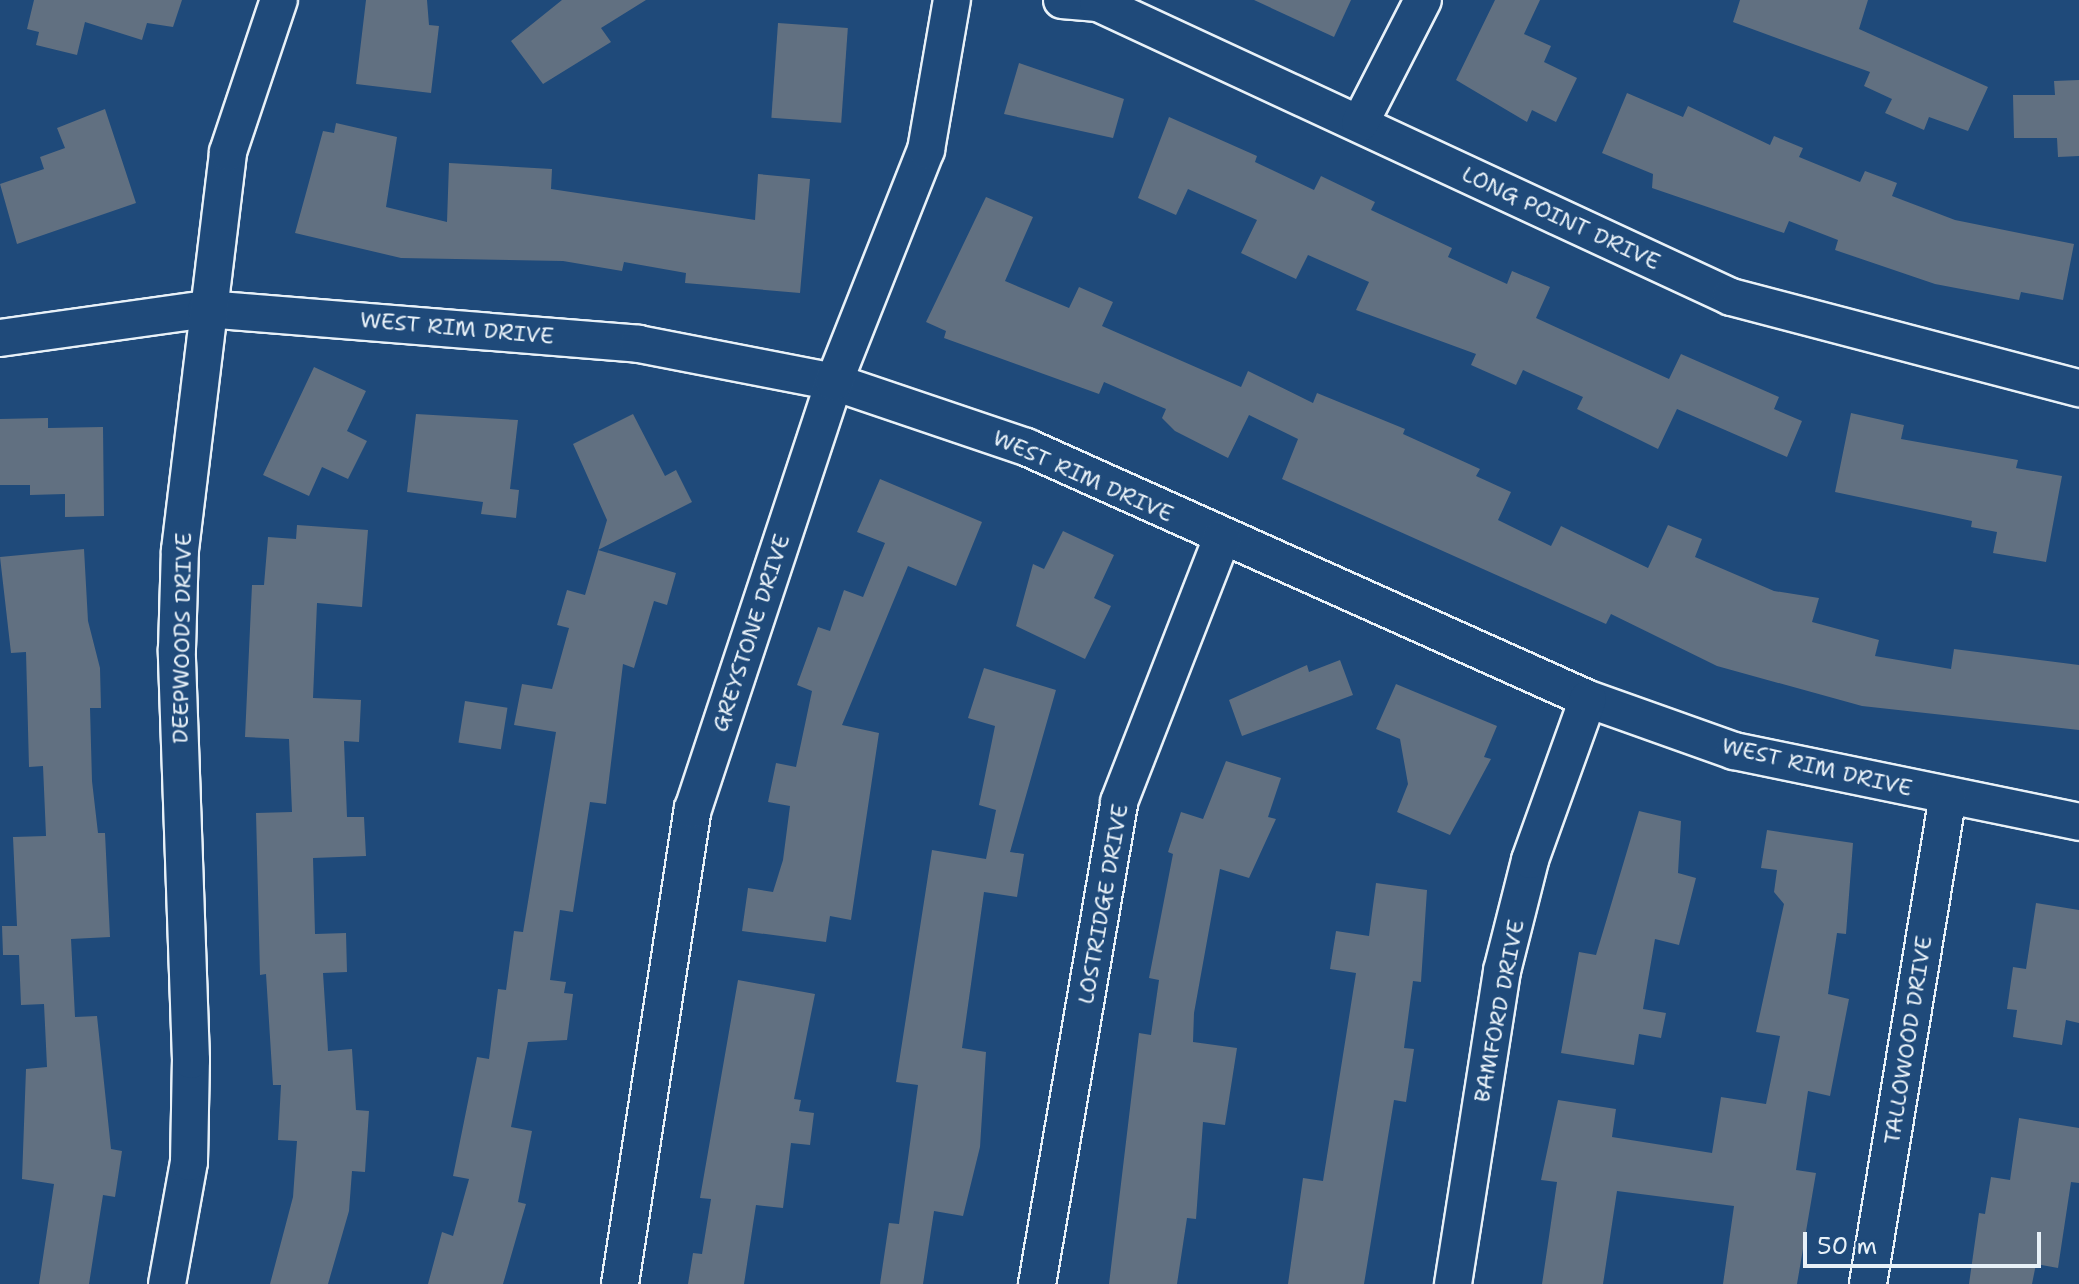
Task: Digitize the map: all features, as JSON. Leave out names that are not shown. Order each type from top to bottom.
[{"type":"street","name":"DEEPWOODS DRIVE","points":[[167,1284],[189,1162],[177,649],[206,309],[228,152],[279,0]]},
{"type":"street","name":"GREYSTONE DRIVE","points":[[620,1284],[693,809],[834,382],[926,150],[952,0]]},
{"type":"street","name":"LONG POINT DRIVE","points":[[1062,0],[1098,3],[1731,297],[2079,388]]},
{"type":"street","points":[[1360,123],[1423,0]]},
{"type":"street","name":"WEST RIM DRIVE","points":[[0,338],[206,309],[639,344],[834,382],[1026,447],[1222,538],[1588,699],[1734,751],[2079,822]]},
{"type":"street","name":"LOSTRIDGE DRIVE","points":[[1037,1284],[1119,802],[1222,538]]},
{"type":"street","name":"BAMFORD DRIVE","points":[[1453,1284],[1502,971],[1530,860],[1588,699]]},
{"type":"street","name":"TALLOWOOD DRIVE","points":[[1868,1284],[1948,796]]},
{"type":"building","points":[[34,0],[182,0],[173,27],[147,23],[142,40],[85,22],[77,55],[36,45],[39,32],[27,29]]},
{"type":"building","points":[[366,0],[427,0],[429,25],[439,26],[431,93],[356,84]]},
{"type":"building","points":[[562,0],[646,0],[601,28],[611,42],[543,84],[511,41]]},
{"type":"building","points":[[1254,0],[1351,0],[1334,37]]},
{"type":"building","points":[[1495,0],[1540,0],[1524,34],[1551,46],[1544,62],[1577,78],[1556,122],[1532,110],[1527,122],[1456,80]]},
{"type":"building","points":[[1740,0],[1868,0],[1859,29],[1988,87],[1968,131],[1929,117],[1924,130],[1885,113],[1892,99],[1864,86],[1870,72],[1733,22]]},
{"type":"building","points":[[778,23],[848,28],[841,123],[771,118]]},
{"type":"building","points":[[1019,63],[1124,99],[1113,138],[1004,114]]},
{"type":"building","points":[[2079,80],[2079,156],[2058,157],[2057,138],[2014,138],[2013,95],[2055,95],[2054,81]]},
{"type":"building","points":[[1627,93],[1683,117],[1688,106],[1770,145],[1774,136],[1803,148],[1799,157],[1860,182],[1865,171],[1897,183],[1892,196],[1955,220],[2074,244],[2063,300],[2021,292],[2019,300],[1935,284],[1835,250],[1838,240],[1789,221],[1784,233],[1652,188],[1653,174],[1602,153]]},
{"type":"building","points":[[105,109],[136,203],[17,244],[0,184],[44,169],[40,157],[65,148],[57,128]]},
{"type":"building","points":[[1169,117],[1257,156],[1255,162],[1314,190],[1321,176],[1375,202],[1371,210],[1452,248],[1448,257],[1507,284],[1512,271],[1550,287],[1536,318],[1669,379],[1681,354],[1779,397],[1774,409],[1802,421],[1787,457],[1677,409],[1658,449],[1577,409],[1583,397],[1523,370],[1516,385],[1471,365],[1476,354],[1356,310],[1369,282],[1308,255],[1296,279],[1241,253],[1257,220],[1188,189],[1176,215],[1138,198]]},
{"type":"building","points":[[336,123],[397,137],[386,207],[447,222],[449,163],[552,169],[551,189],[755,220],[758,174],[810,179],[800,293],[685,283],[686,273],[624,262],[622,271],[563,261],[401,258],[295,233],[323,131],[334,133]]},
{"type":"building","points":[[986,197],[1033,217],[1005,281],[1069,308],[1079,287],[1113,302],[1102,326],[1241,387],[1248,371],[1313,403],[1317,393],[1405,429],[1403,434],[1480,469],[1476,476],[1511,492],[1498,520],[1551,546],[1561,526],[1648,568],[1668,525],[1702,539],[1695,557],[1774,591],[1819,598],[1812,622],[1879,640],[1875,656],[1951,669],[1954,649],[2079,665],[2079,730],[1862,706],[1717,666],[1611,614],[1606,624],[1282,479],[1298,439],[1249,415],[1228,458],[1175,431],[1162,418],[1166,409],[1104,382],[1099,394],[944,338],[946,331],[926,322]]},
{"type":"building","points":[[314,367],[366,391],[347,431],[367,441],[348,479],[322,467],[309,496],[263,475]]},
{"type":"building","points":[[1851,413],[1904,425],[1901,439],[2018,460],[2016,468],[2062,476],[2046,562],[1993,553],[1997,532],[1971,527],[1972,521],[1835,492]]},
{"type":"building","points":[[416,414],[518,420],[510,489],[519,490],[516,518],[481,514],[483,502],[407,492]]},
{"type":"building","points":[[633,414],[665,476],[676,470],[692,502],[598,550],[607,520],[573,444]]},
{"type":"building","points":[[48,418],[48,428],[103,427],[104,516],[65,517],[65,494],[30,495],[30,485],[0,485],[0,419]]},
{"type":"building","points":[[880,479],[982,522],[956,586],[908,566],[842,725],[879,733],[851,920],[830,916],[826,942],[742,931],[748,888],[773,892],[783,860],[790,806],[768,802],[776,763],[796,767],[812,691],[797,685],[818,627],[830,631],[844,590],[863,597],[885,543],[857,532]]},
{"type":"building","points":[[297,525],[368,530],[362,607],[317,603],[313,698],[361,700],[359,742],[344,741],[347,817],[364,817],[366,856],[313,858],[315,934],[346,933],[347,972],[323,973],[328,1051],[352,1049],[356,1110],[369,1111],[365,1172],[352,1171],[349,1211],[328,1284],[270,1284],[293,1197],[297,1141],[278,1140],[281,1085],[273,1085],[266,974],[260,975],[256,813],[292,812],[289,739],[245,737],[252,585],[264,585],[268,537],[296,539]]},
{"type":"building","points":[[1063,531],[1114,555],[1094,598],[1111,606],[1085,659],[1016,626],[1033,564],[1044,569]]},
{"type":"building","points":[[84,549],[88,621],[100,668],[101,708],[90,708],[92,781],[98,833],[105,833],[110,937],[71,939],[75,1017],[97,1016],[111,1149],[122,1151],[115,1197],[103,1195],[89,1284],[39,1284],[54,1184],[22,1179],[26,1069],[47,1067],[44,1004],[21,1005],[19,955],[3,955],[2,926],[17,926],[13,837],[46,836],[43,766],[29,767],[26,652],[11,653],[0,557]]},
{"type":"building","points":[[598,550],[676,573],[667,605],[654,601],[634,668],[623,664],[606,804],[590,802],[573,912],[560,910],[550,980],[566,982],[564,993],[573,994],[567,1040],[528,1042],[511,1127],[532,1131],[518,1202],[526,1204],[503,1284],[428,1284],[442,1232],[453,1236],[469,1179],[453,1176],[477,1057],[489,1059],[498,989],[506,990],[514,931],[523,932],[556,732],[514,725],[522,684],[552,689],[569,628],[557,625],[567,590],[585,595]]},
{"type":"building","points":[[1340,660],[1353,695],[1242,736],[1229,700],[1307,665],[1309,672]]},
{"type":"building","points":[[984,668],[1056,690],[1010,852],[1024,854],[1017,897],[984,892],[962,1048],[986,1052],[980,1147],[963,1216],[934,1211],[923,1284],[880,1284],[889,1223],[899,1224],[918,1085],[896,1082],[932,850],[986,859],[996,810],[979,805],[995,726],[968,718]]},
{"type":"building","points":[[1396,684],[1497,726],[1484,757],[1491,759],[1450,835],[1397,812],[1408,784],[1400,739],[1376,729]]},
{"type":"building","points":[[465,701],[507,708],[501,749],[458,742]]},
{"type":"building","points":[[1226,761],[1281,778],[1268,817],[1276,819],[1249,878],[1220,869],[1194,1013],[1193,1042],[1237,1048],[1225,1125],[1203,1122],[1196,1219],[1187,1218],[1177,1284],[1109,1284],[1139,1033],[1151,1035],[1159,980],[1149,978],[1173,854],[1168,852],[1181,812],[1203,819]]},
{"type":"building","points":[[1639,811],[1681,821],[1678,873],[1696,878],[1679,945],[1655,939],[1643,1009],[1666,1013],[1661,1038],[1639,1034],[1634,1065],[1561,1053],[1579,952],[1596,955]]},
{"type":"building","points":[[1767,830],[1853,843],[1846,934],[1837,933],[1828,994],[1849,999],[1830,1096],[1808,1091],[1796,1170],[1816,1173],[1797,1284],[1723,1284],[1734,1206],[1617,1191],[1603,1284],[1542,1284],[1557,1182],[1541,1180],[1558,1100],[1616,1109],[1612,1137],[1712,1153],[1721,1097],[1766,1104],[1780,1036],[1756,1032],[1784,904],[1774,892],[1777,870],[1761,868]]},
{"type":"building","points":[[1376,883],[1427,890],[1421,982],[1413,981],[1404,1048],[1414,1049],[1406,1102],[1394,1100],[1364,1284],[1288,1284],[1303,1178],[1323,1181],[1356,973],[1330,969],[1336,931],[1369,936]]},
{"type":"building","points":[[2036,903],[2079,910],[2079,1023],[2066,1020],[2062,1045],[2013,1037],[2017,1010],[2007,1009],[2013,967],[2026,969]]},
{"type":"building","points":[[738,980],[815,994],[794,1099],[801,1100],[799,1111],[814,1113],[810,1145],[791,1143],[783,1208],[756,1205],[744,1284],[688,1284],[693,1253],[702,1254],[711,1199],[700,1198]]},
{"type":"building","points":[[2019,1118],[2079,1128],[2079,1183],[2071,1182],[2058,1268],[2036,1264],[2032,1284],[1969,1284],[1979,1213],[1985,1214],[1991,1177],[2010,1180]]}]
